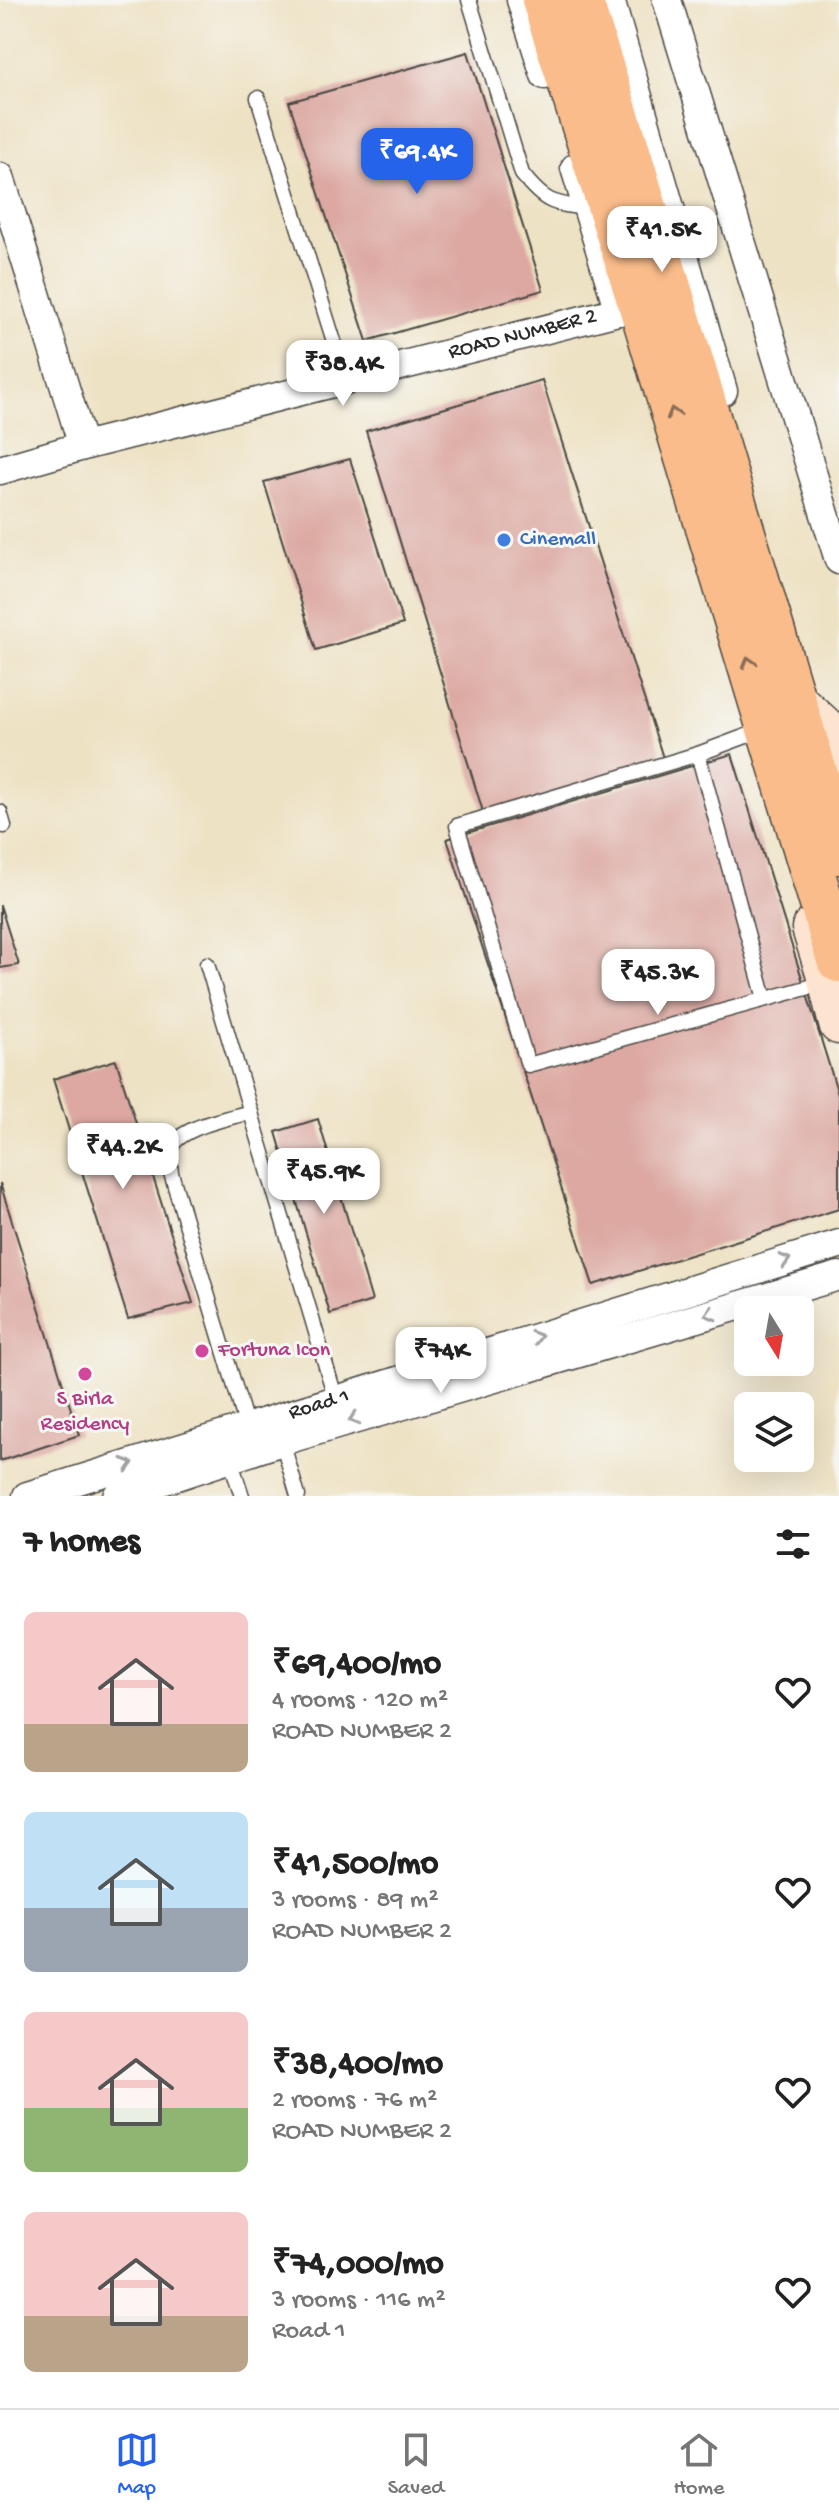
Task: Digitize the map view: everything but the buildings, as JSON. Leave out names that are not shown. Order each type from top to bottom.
[{"type":"main road","points":[[544,0],[608,144]]},
{"type":"main road","points":[[580,0],[644,305],[777,720],[839,852]]},
{"type":"main road","points":[[644,305],[749,550],[777,720],[834,971]]},
{"type":"street","points":[[521,0],[587,208],[644,305]]},
{"type":"street","points":[[610,0],[760,520],[749,550]]},
{"type":"street","points":[[667,0],[839,560]]},
{"type":"street","points":[[0,177],[83,446]]},
{"type":"street","name":"ROAD NUMBER 2","points":[[0,470],[83,446],[644,305]]},
{"type":"street","points":[[777,720],[830,732],[839,756]]},
{"type":"street","points":[[834,971],[839,1024]]},
{"type":"street","name":"Road 1","points":[[27,1496],[839,1244]]},
{"type":"street","name":"Road 1","points":[[117,1496],[282,1441],[839,1276]]},
{"type":"lane","points":[[469,0],[522,174],[536,192],[556,205],[587,208]]},
{"type":"lane","points":[[258,98],[346,380]]},
{"type":"lane","points":[[777,720],[698,754],[457,826],[528,1065],[765,999],[834,971]]},
{"type":"lane","points":[[698,754],[765,999]]},
{"type":"lane","points":[[207,964],[336,1400]]},
{"type":"lane","points":[[247,1427],[171,1173],[168,1152],[175,1139],[192,1129],[251,1112]]},
{"type":"lane","points":[[282,1441],[298,1496]]},
{"type":"lane","points":[[230,1459],[242,1496]]},
{"type":"place","name":"Cinemall","points":[[504,540]]},
{"type":"place","name":"Fortuna Icon","points":[[202,1351]]},
{"type":"place","name":"S Birla Residency","points":[[85,1374]]}]
